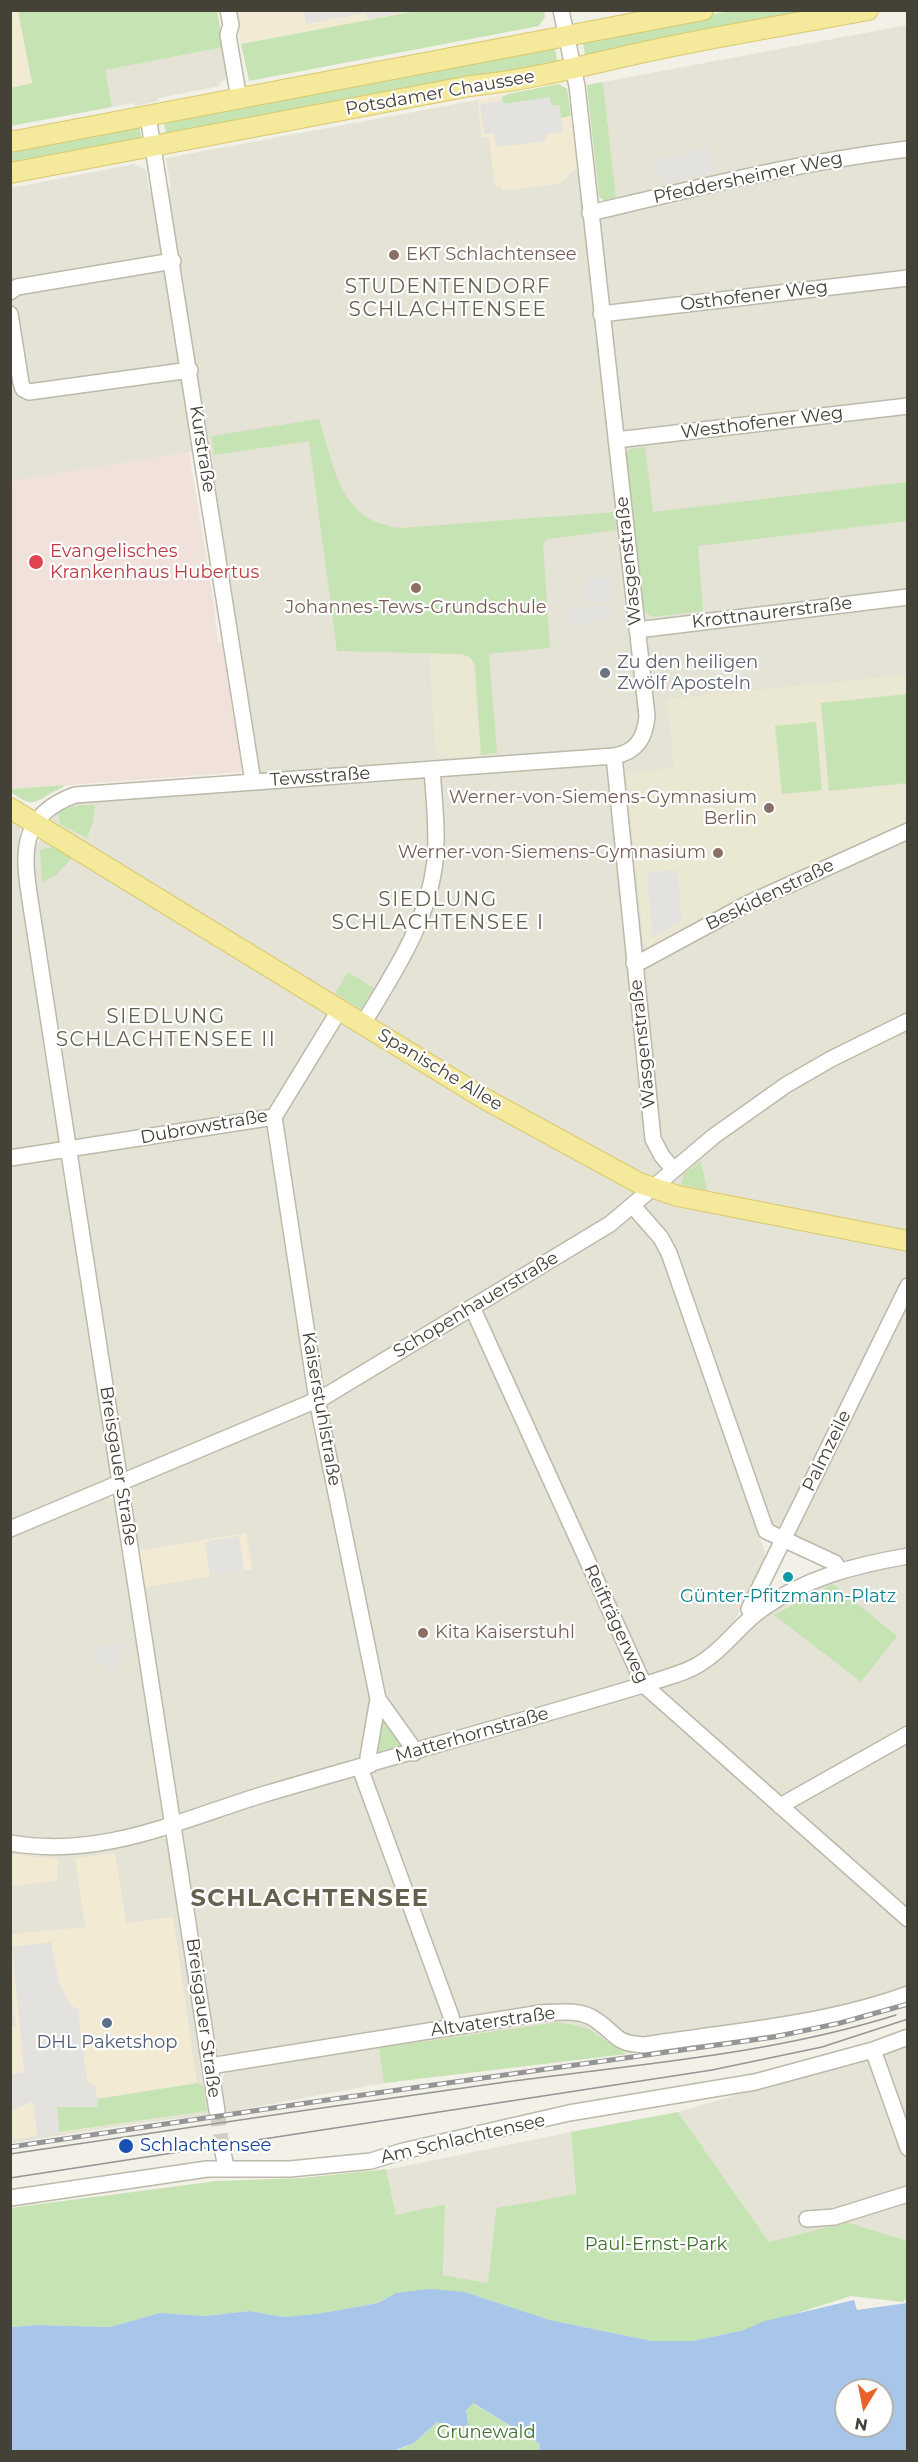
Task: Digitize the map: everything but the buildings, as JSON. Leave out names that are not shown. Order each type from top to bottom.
[{"type":"main road","name":"Potsdamer Chaussee","points":[[10,142],[703,10]]},
{"type":"main road","name":"Potsdamer Chaussee","points":[[10,172],[470,86],[573,69],[631,55],[868,10]]},
{"type":"main road","name":"Spanische Allee","points":[[10,808],[485,1099],[611,1168],[672,1195],[908,1241]]},
{"type":"street","points":[[228,10],[231,26],[228,35],[239,99]]},
{"type":"street","name":"Wasgenstraße","points":[[561,10],[573,69],[646,725],[643,737],[634,748],[625,754],[614,756],[634,963],[653,1138],[662,1156],[673,1169]]},
{"type":"street","name":"Kurstraße","points":[[148,116],[173,261],[253,782]]},
{"type":"street","name":"Pfeddersheimer Weg","points":[[590,213],[726,180],[826,160],[908,149]]},
{"type":"street","points":[[10,292],[17,287],[173,261]]},
{"type":"street","name":"Osthofener Weg","points":[[601,314],[908,278]]},
{"type":"street","points":[[10,314],[21,383],[23,389],[28,392],[190,370]]},
{"type":"street","name":"Westhofener Weg","points":[[616,440],[908,406]]},
{"type":"street","name":"Krottnaurerstraße","points":[[637,630],[908,597]]},
{"type":"street","name":"Tewsstraße","points":[[36,823],[51,805],[75,795],[614,756]]},
{"type":"street","points":[[363,1024],[408,949],[425,908],[435,860],[432,769]]},
{"type":"street","name":"Breisgauer Straße","points":[[36,823],[25,848],[24,863],[217,2111]]},
{"type":"street","name":"Beskidenstraße","points":[[634,963],[642,961],[749,903],[908,831]]},
{"type":"street","name":"Dubrowstraße","points":[[10,1158],[274,1117],[340,1009]]},
{"type":"street","name":"Schopenhauerstraße","points":[[10,1529],[317,1400],[610,1224],[673,1169],[749,1109],[786,1085],[831,1059],[908,1021]]},
{"type":"street","name":"Kaiserstuhlstraße","points":[[274,1117],[317,1400],[378,1699],[365,1766],[453,2027]]},
{"type":"street","points":[[633,1206],[661,1238],[669,1253],[766,1531],[835,1563],[839,1570]]},
{"type":"street","name":"Palmzeile","points":[[753,1616],[749,1609],[908,1286]]},
{"type":"street","name":"Reifträgerweg","points":[[472,1307],[644,1685],[908,1918]]},
{"type":"street","name":"Matterhornstraße","points":[[10,1844],[42,1848],[92,1846],[116,1842],[264,1795],[644,1685],[691,1669],[704,1662],[753,1616],[793,1590],[839,1570],[908,1556]]},
{"type":"street","name":"Kaiserstuhlstraße","points":[[378,1699],[411,1745],[414,1753]]},
{"type":"street","points":[[780,1806],[908,1734]]},
{"type":"street","name":"Altvaterstraße","points":[[210,2066],[541,2013],[571,2012],[596,2019],[617,2039],[626,2044],[644,2045],[814,2018],[908,1994]]},
{"type":"street","name":"Am Schlachtensee","points":[[10,2198],[226,2167],[290,2169],[371,2161],[403,2151],[569,2114],[755,2082],[873,2050],[908,2037]]},
{"type":"street","points":[[873,2050],[908,2148]]},
{"type":"street","points":[[222,2148],[226,2167]]},
{"type":"street","points":[[807,2219],[834,2217],[908,2194]]},
{"type":"shaded area","points":[[235,10],[416,11],[241,44]]},
{"type":"shaded area","points":[[304,10],[414,11],[369,19],[365,13],[306,24]]},
{"type":"shaded area","points":[[11,11],[18,11],[32,84],[11,88]]},
{"type":"shaded area","points":[[907,25],[907,146],[626,200],[628,195],[616,198],[603,82]]},
{"type":"shaded area","points":[[224,47],[230,76],[219,83],[220,86],[158,98],[158,101],[135,106],[134,103],[112,107],[104,70]]},
{"type":"shaded area","points":[[559,84],[567,89],[577,168],[558,184],[503,190],[502,187],[495,187],[489,137],[482,138],[478,100]]},
{"type":"shaded area","points":[[550,97],[551,105],[559,105],[563,132],[546,134],[546,141],[496,147],[494,133],[484,134],[480,104],[502,101],[504,104]]},
{"type":"shaded area","points":[[478,100],[482,137],[489,137],[503,190],[558,184],[581,167],[642,726],[626,748],[262,776],[258,773],[166,189],[171,188],[166,158]]},
{"type":"shaded area","points":[[710,146],[716,170],[661,184],[655,160]]},
{"type":"shaded area","points":[[907,154],[907,273],[608,307],[597,218],[664,198]]},
{"type":"shaded area","points":[[135,164],[146,170],[150,192],[155,191],[196,451],[11,481],[11,188]]},
{"type":"shaded area","points":[[907,281],[907,402],[627,435],[620,430],[608,317]]},
{"type":"shaded area","points":[[907,410],[907,592],[644,622],[624,445]]},
{"type":"shaded area","points":[[189,452],[218,643],[222,643],[242,772],[11,789],[11,481]]},
{"type":"shaded area","points":[[610,576],[613,600],[587,603],[584,579]]},
{"type":"shaded area","name":"Werner-von-Siemens-Gymnasium Berlin","points":[[907,601],[907,826],[639,955],[620,765],[642,748],[644,635]]},
{"type":"shaded area","points":[[609,605],[611,620],[569,625],[568,610]]},
{"type":"shaded area","points":[[429,653],[466,654],[473,661],[481,755],[436,758]]},
{"type":"shaded area","name":"Werner-von-Siemens-Gymnasium Berlin","points":[[907,675],[907,822],[746,894],[648,948],[644,946],[626,774],[652,771],[656,767],[660,770],[674,768],[667,699]]},
{"type":"shaded area","points":[[608,764],[647,1136],[666,1168],[648,1180],[603,1157],[369,1021],[429,907],[436,776]]},
{"type":"shaded area","points":[[426,777],[430,866],[414,925],[364,1018],[55,828],[57,825],[50,821],[50,816],[69,801]]},
{"type":"shaded area","points":[[11,813],[21,826],[20,834],[24,835],[60,1140],[56,1144],[11,1153]]},
{"type":"shaded area","points":[[907,835],[907,1015],[675,1160],[660,1144],[640,969],[738,915]]},
{"type":"shaded area","points":[[42,839],[330,1012],[271,1110],[78,1141],[75,1139],[32,867],[32,844]]},
{"type":"shaded area","points":[[677,870],[682,921],[653,937],[647,872]]},
{"type":"shaded area","points":[[339,1020],[634,1191],[634,1194],[619,1211],[323,1389],[321,1388],[279,1122]]},
{"type":"shaded area","points":[[907,1027],[907,1236],[670,1188],[668,1180],[712,1143],[792,1087]]},
{"type":"shaded area","points":[[266,1124],[269,1126],[310,1396],[129,1472],[125,1469],[79,1157],[81,1154]]},
{"type":"shaded area","points":[[59,1157],[64,1163],[112,1476],[110,1479],[11,1524],[11,1163]]},
{"type":"shaded area","points":[[652,1196],[907,1247],[907,1275],[779,1529],[771,1527],[673,1249],[642,1210],[641,1204]]},
{"type":"shaded area","points":[[635,1215],[660,1243],[765,1553],[764,1564],[728,1634],[701,1658],[647,1677],[481,1314],[483,1307]]},
{"type":"shaded area","points":[[907,1300],[907,1552],[846,1561],[795,1538],[793,1532]]},
{"type":"shaded area","points":[[469,1317],[634,1679],[633,1682],[417,1743],[385,1698],[324,1405]]},
{"type":"shaded area","points":[[312,1410],[372,1694],[362,1758],[180,1814],[145,1587],[251,1569],[246,1533],[139,1551],[128,1489],[130,1485]]},
{"type":"shaded area","points":[[106,1495],[116,1502],[165,1818],[162,1822],[148,1828],[63,1842],[11,1837],[10,1533]]},
{"type":"shaded area","points":[[246,1533],[252,1569],[145,1587],[139,1551]]},
{"type":"shaded area","points":[[239,1536],[244,1570],[210,1576],[205,1542]]},
{"type":"shaded area","points":[[907,1561],[907,1726],[782,1798],[656,1687],[760,1617],[819,1583]]},
{"type":"shaded area","points":[[121,1643],[123,1661],[116,1662],[117,1670],[107,1671],[106,1664],[98,1665],[95,1648]]},
{"type":"shaded area","points":[[643,1692],[907,1925],[907,1990],[846,2007],[638,2043],[588,2009],[573,2005],[551,2005],[458,2018],[369,1771]]},
{"type":"shaded area","points":[[907,1738],[907,1910],[797,1811],[796,1806],[798,1800]]},
{"type":"shaded area","points":[[357,1775],[447,2021],[229,2055],[217,2054],[214,2052],[182,1833],[185,1828],[240,1807]]},
{"type":"shaded area","points":[[160,1835],[170,1842],[183,1944],[186,1945],[191,1971],[187,1972],[195,2001],[192,2002],[195,2019],[197,2019],[210,2115],[139,2123],[11,2143],[11,1848]]},
{"type":"shaded area","points":[[115,1853],[126,1923],[173,1917],[197,2083],[203,2086],[207,2111],[11,2140],[10,2026],[16,2025],[10,1981],[11,1934],[85,1927],[75,1858]]},
{"type":"shaded area","points":[[11,1854],[58,1859],[57,1881],[11,1886]]},
{"type":"shaded area","points":[[51,1942],[59,1982],[70,2005],[78,2009],[87,2081],[96,2088],[98,2107],[57,2107],[59,2132],[37,2136],[33,2101],[11,2111],[11,2075],[24,2072],[12,1947]]},
{"type":"shaded area","points":[[567,2017],[583,2019],[611,2040],[730,2036],[626,2054],[384,2083],[223,2113],[219,2081],[228,2070]]},
{"type":"shaded area","points":[[907,2042],[907,2241],[847,2222],[769,2242],[678,2112],[859,2059]]},
{"type":"shaded area","points":[[571,2132],[576,2194],[496,2208],[488,2283],[443,2275],[445,2204],[396,2215],[386,2170]]},
{"type":"green space","points":[[18,11],[217,11],[224,47],[105,70],[112,107],[11,126],[11,88],[32,83]]},
{"type":"green space","points":[[416,11],[544,11],[545,17],[539,26],[249,81],[241,44]]},
{"type":"green space","points":[[730,11],[843,11],[586,59],[582,39]]},
{"type":"green space","points":[[554,44],[558,64],[167,138],[163,118]]},
{"type":"green space","points":[[603,82],[616,198],[605,201],[599,197],[587,87],[587,85]]},
{"type":"green space","points":[[559,84],[567,89],[571,116],[561,118],[559,105],[551,105],[550,98],[503,104],[502,97],[508,94]]},
{"type":"green space","points":[[139,122],[142,143],[11,168],[11,147]]},
{"type":"green space","points":[[319,419],[343,490],[352,504],[364,515],[380,524],[401,528],[615,512],[617,530],[548,539],[543,543],[550,648],[489,654],[497,753],[481,755],[475,665],[470,657],[461,654],[337,651],[309,441],[214,455],[211,436]]},
{"type":"green space","points":[[645,447],[653,512],[907,482],[907,521],[698,546],[703,611],[652,617],[644,611],[626,453],[630,449]]},
{"type":"green space","points":[[907,694],[907,783],[829,791],[821,703]]},
{"type":"green space","points":[[816,722],[822,790],[782,794],[775,726]]},
{"type":"green space","points":[[65,785],[33,802],[25,801],[11,792],[11,789]]},
{"type":"green space","points":[[95,805],[93,822],[87,838],[60,824],[58,813],[67,808]]},
{"type":"green space","points":[[53,847],[72,858],[56,875],[42,882],[40,850]]},
{"type":"green space","points":[[348,972],[374,988],[361,1009],[335,993]]},
{"type":"green space","points":[[701,1161],[707,1190],[681,1185],[684,1174]]},
{"type":"green space","points":[[833,1584],[897,1636],[861,1682],[774,1615]]},
{"type":"green space","points":[[380,1714],[405,1745],[374,1753]]},
{"type":"green space","points":[[559,2022],[587,2028],[626,2054],[384,2083],[379,2048]]},
{"type":"green space","points":[[197,2083],[203,2086],[207,2111],[59,2132],[57,2107],[98,2107],[97,2099]]},
{"type":"green space","name":"Paul-Ernst-Park","points":[[678,2112],[769,2242],[847,2222],[907,2241],[907,2298],[903,2302],[851,2296],[744,2330],[693,2341],[652,2341],[550,2320],[465,2292],[396,2293],[378,2303],[316,2314],[283,2317],[250,2311],[204,2316],[160,2313],[110,2327],[35,2325],[11,2327],[10,2208],[217,2181],[303,2178],[386,2169],[396,2215],[445,2204],[443,2275],[488,2283],[496,2208],[576,2194],[571,2132]]},
{"type":"green space","name":"Grunewald","points":[[472,2403],[539,2443],[540,2451],[393,2452],[414,2443],[437,2422],[455,2428]]},
{"type":"water","points":[[430,2289],[465,2292],[550,2320],[652,2341],[693,2341],[744,2330],[765,2321],[854,2300],[857,2310],[907,2303],[907,2451],[540,2451],[539,2443],[473,2403],[466,2411],[468,2425],[455,2428],[437,2422],[414,2443],[393,2451],[11,2451],[11,2327],[35,2325],[110,2327],[160,2313],[204,2316],[250,2311],[283,2317],[316,2314],[378,2303],[396,2293]]},
{"type":"tunnel","points":[[217,2111],[222,2148]]},
{"type":"tram line","points":[[10,2154],[513,2081],[754,2049],[896,2015]]},
{"type":"tram line","points":[[10,2178],[712,2070],[822,2047],[908,2019]]},
{"type":"railway","points":[[10,2147],[774,2037],[840,2023],[908,2004]]},
{"type":"place","name":"EKT Schlachtensee","points":[[394,255]]},
{"type":"place","name":"Evangelisches Krankenhaus Hubertus","points":[[36,562]]},
{"type":"place","name":"Johannes-Tews-Grundschule","points":[[416,588]]},
{"type":"place","name":"Zu den heiligen Zwölf Aposteln","points":[[605,673]]},
{"type":"place","name":"Werner-von-Siemens-Gymnasium Berlin","points":[[769,808]]},
{"type":"place","name":"Werner-von-Siemens-Gymnasium","points":[[718,853]]},
{"type":"place","name":"Günter-Pfitzmann-Platz","points":[[788,1577]]},
{"type":"place","name":"Kita Kaiserstuhl","points":[[423,1633]]},
{"type":"place","name":"DHL Paketshop","points":[[107,2023]]},
{"type":"place","name":"Schlachtensee","points":[[126,2146]]},
{"type":"district","name":"STUDENTENDORF SCHLACHTENSEE","points":[[448,298]]},
{"type":"district","name":"SIEDLUNG SCHLACHTENSEE I","points":[[438,912]]},
{"type":"district","name":"SIEDLUNG SCHLACHTENSEE II","points":[[166,1028]]},
{"type":"district","name":"SCHLACHTENSEE","points":[[310,1899]]}]
